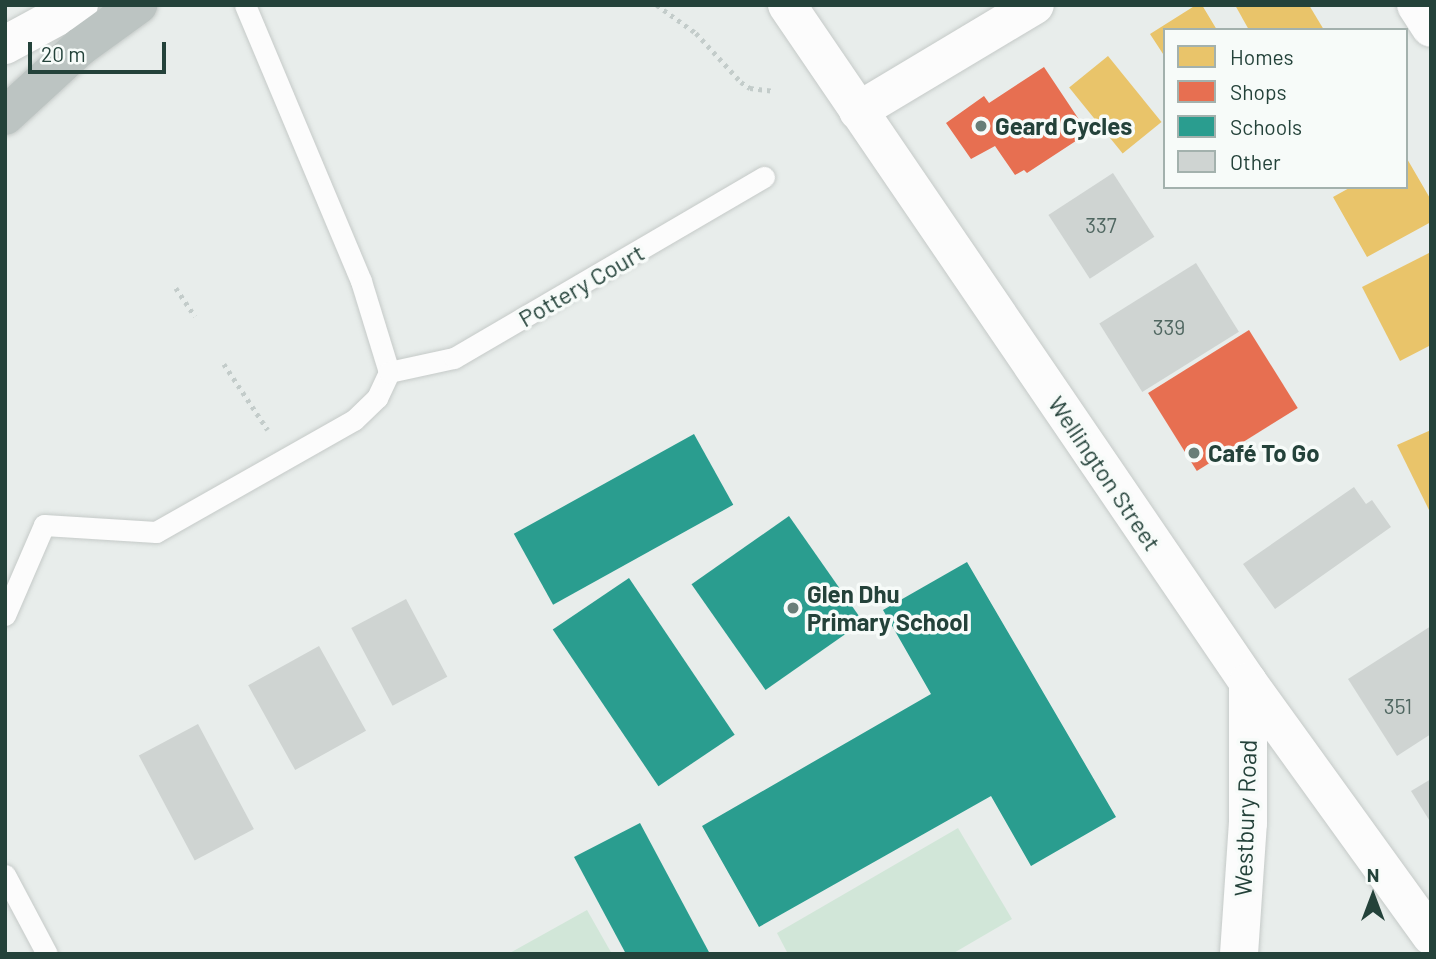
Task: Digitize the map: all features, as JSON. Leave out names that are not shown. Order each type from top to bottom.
[{"type":"highway","points":[[5,116],[80,47],[138,5]]},
{"type":"main road","points":[[5,45],[79,5]]},
{"type":"main road","name":"Wellington Street","points":[[787,5],[1248,682],[1431,936]]},
{"type":"main road","points":[[858,111],[1035,5]]},
{"type":"main road","points":[[1416,5],[1431,28]]},
{"type":"main road","name":"Westbury Road","points":[[1239,954],[1248,823],[1248,682]]},
{"type":"lane","points":[[5,615],[44,525],[156,531],[354,420],[377,398],[389,372],[361,281],[245,5]]},
{"type":"lane","name":"Pottery Court","points":[[389,372],[454,358],[764,177]]},
{"type":"lane","points":[[5,875],[47,954]]},
{"type":"path","points":[[657,5],[696,33],[741,82],[750,88],[775,91]]},
{"type":"path","points":[[176,288],[195,316]]},
{"type":"path","points":[[225,364],[268,431]]},
{"type":"green space","points":[[958,828],[1012,919],[952,954],[788,954],[777,933]]},
{"type":"green space","points":[[587,910],[612,954],[508,954]]},
{"type":"building: Homes","points":[[1196,5],[1202,5],[1216,28],[1163,28],[1163,54],[1150,34]]},
{"type":"building: Homes","points":[[1235,5],[1309,5],[1323,28],[1248,28]]},
{"type":"building: Homes","points":[[1108,56],[1161,122],[1123,154],[1069,87]]},
{"type":"building: Homes","points":[[1408,160],[1431,200],[1431,222],[1367,257],[1333,197],[1347,189],[1408,189]]},
{"type":"building: Homes","points":[[1431,252],[1431,345],[1400,361],[1362,287]]},
{"type":"building: Homes","points":[[1431,430],[1431,514],[1397,445]]},
{"type":"building: Shops","points":[[1044,67],[1088,133],[1027,173],[1024,170],[1015,175],[995,146],[971,159],[946,123],[984,96],[989,103]]},
{"type":"building: Shops","points":[[1249,330],[1298,408],[1197,471],[1148,393]]},
{"type":"building: Schools","points":[[694,434],[733,505],[553,605],[514,534]]},
{"type":"building: Schools","points":[[789,516],[863,622],[766,690],[692,584]]},
{"type":"building: Schools","points":[[967,562],[1116,817],[1031,866],[991,796],[759,927],[702,826],[931,694],[883,610]]},
{"type":"building: Schools","points":[[629,578],[735,735],[658,786],[553,629]]},
{"type":"building: Schools","points":[[640,823],[710,954],[626,954],[574,857]]},
{"type":"building: Other","points":[[1113,173],[1154,237],[1090,279],[1048,215]]},
{"type":"building: Other","points":[[1196,263],[1239,332],[1142,392],[1099,323]]},
{"type":"building: Other","points":[[1354,487],[1366,504],[1372,500],[1391,527],[1275,609],[1243,564]]},
{"type":"building: Other","points":[[406,599],[447,677],[393,706],[351,628]]},
{"type":"building: Other","points":[[1431,626],[1431,734],[1397,756],[1348,679]]},
{"type":"building: Other","points":[[319,646],[366,731],[295,770],[248,685]]},
{"type":"building: Other","points":[[198,724],[254,829],[195,861],[139,755]]},
{"type":"building: Other","points":[[1431,779],[1431,823],[1411,791]]},
{"type":"place","name":"Geard Cycles","points":[[981,126]]},
{"type":"place","name":"Café To Go","points":[[1194,453]]},
{"type":"place","name":"Glen Dhu Primary School","points":[[793,608]]}]
